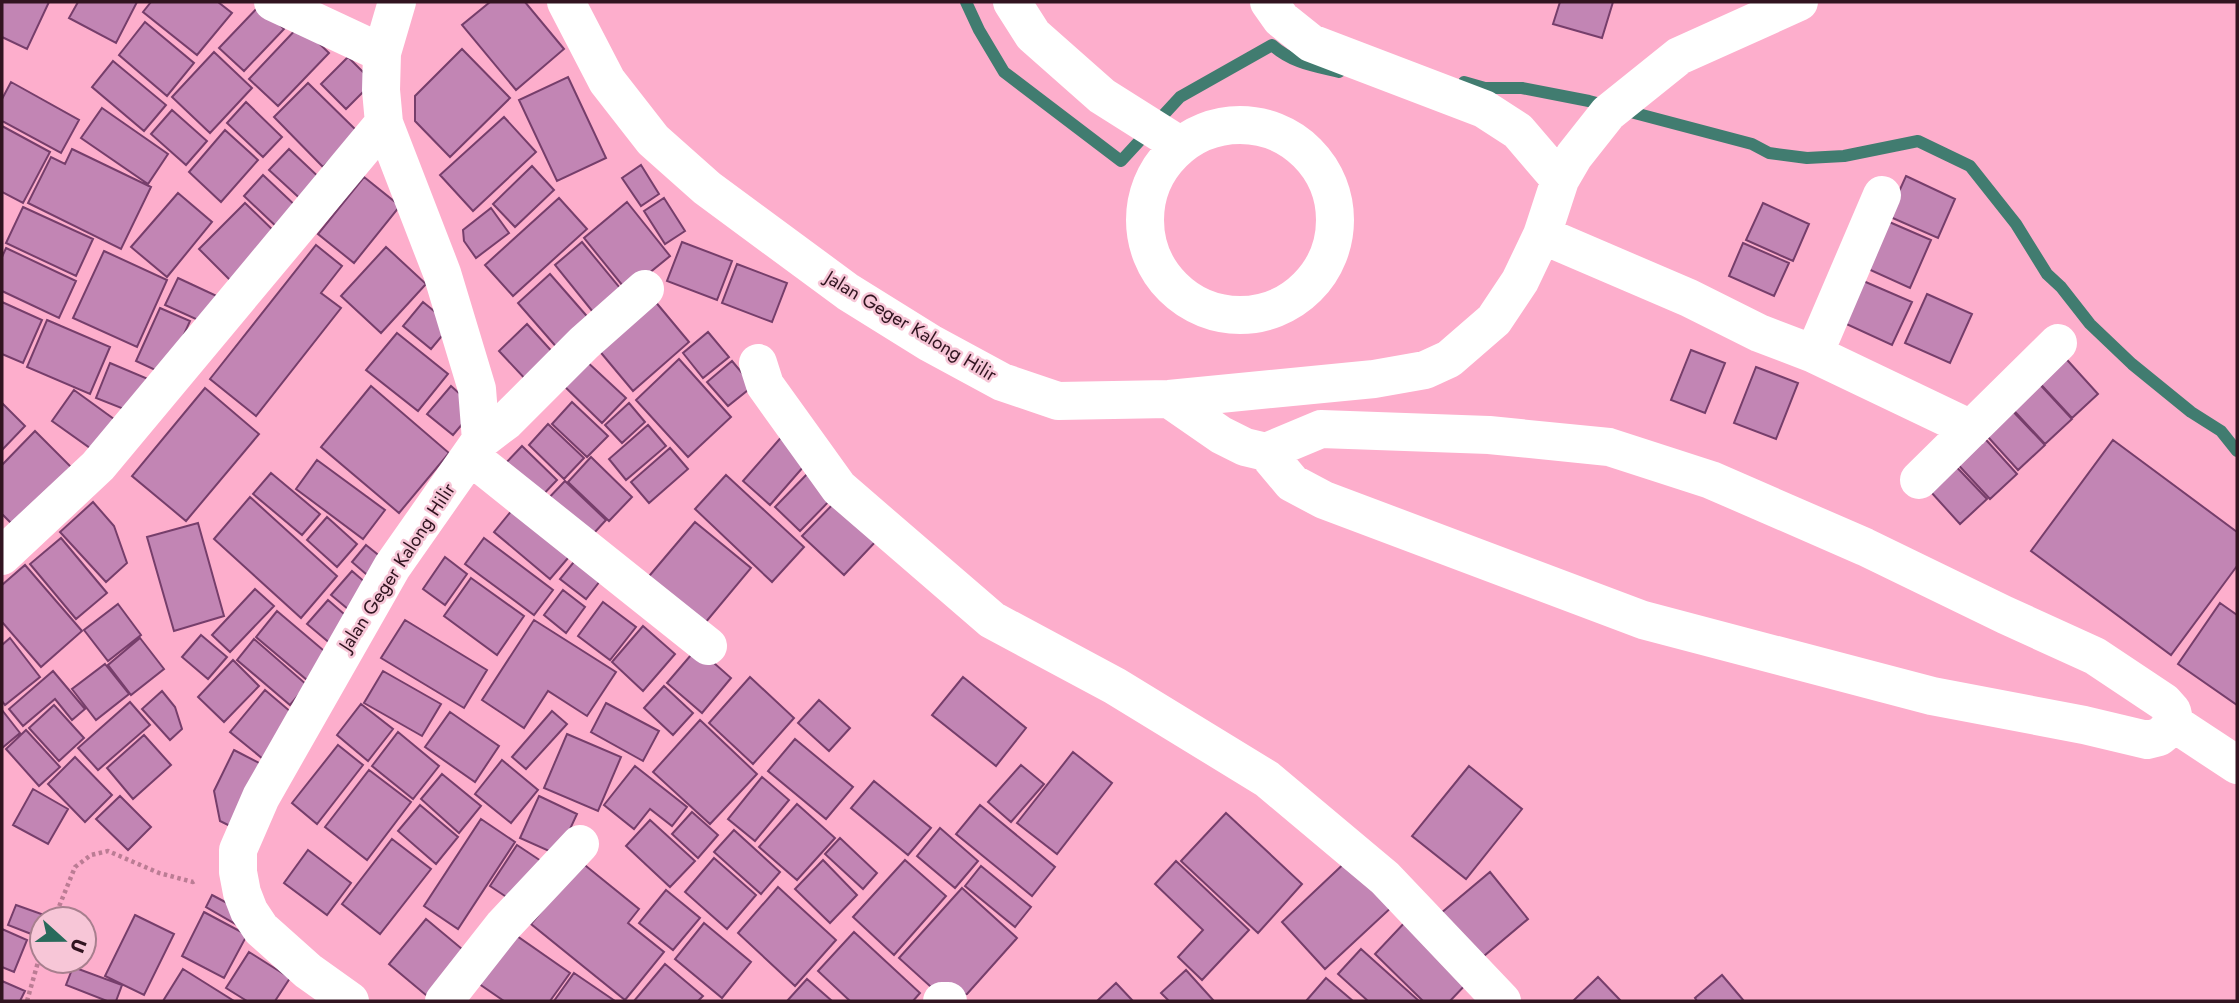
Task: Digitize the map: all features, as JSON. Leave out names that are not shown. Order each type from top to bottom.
[{"type":"street","points":[[273,2],[382,53]]},
{"type":"street","points":[[397,2],[382,53],[384,123],[442,273],[477,389],[475,448],[708,646]]},
{"type":"street","name":"Jalan Geger Kalong Hilir","points":[[565,2],[607,81],[653,140],[707,188],[848,292],[930,343],[1002,382],[1058,401],[1169,399],[1374,379],[1425,370],[1449,359],[1494,320],[1520,281],[1542,235],[1560,180],[1574,156],[1608,113],[1679,56],[1799,2]]},
{"type":"street","points":[[1012,2],[1033,35],[1102,96],[1178,144]]},
{"type":"street","points":[[1269,2],[1281,19],[1311,43],[1484,108],[1518,131],[1560,180]]},
{"type":"street","points":[[2,556],[98,466],[384,123]]},
{"type":"street","points":[[1234,125],[1264,128],[1291,140],[1313,159],[1329,185],[1334,215],[1331,244],[1320,272],[1300,294],[1274,309],[1245,316],[1216,313],[1189,301],[1166,281],[1151,255],[1145,226],[1148,197],[1160,169],[1178,144],[1205,132],[1234,125]]},
{"type":"street","points":[[1814,354],[1882,195]]},
{"type":"street","points":[[1542,235],[1689,298],[1759,333],[1814,354],[1972,429]]},
{"type":"street","name":"Jalan Geger Kalong Hilir","points":[[351,1001],[308,971],[261,929],[249,911],[242,893],[238,850],[261,797],[385,579],[475,448],[506,421],[584,342],[645,289]]},
{"type":"street","points":[[1919,480],[2059,343]]},
{"type":"street","points":[[758,363],[765,385],[839,488],[992,620],[1115,686],[1267,779],[1385,878],[1502,1001]]},
{"type":"street","points":[[1169,399],[1221,435],[1245,447],[1266,452],[1321,429],[1489,435],[1609,447],[1711,480],[1865,547],[2095,656],[2164,702],[2172,711],[2175,724],[2237,765]]},
{"type":"street","points":[[1266,452],[1292,483],[1324,500],[1643,620],[1931,696],[2084,725],[2147,740],[2159,737],[2175,724]]},
{"type":"street","points":[[444,1001],[503,926],[580,844]]},
{"type":"street","points":[[942,1001],[948,1001]]},
{"type":"path","points":[[60,905],[75,867],[91,855],[108,851],[159,873],[193,882],[238,850]]},
{"type":"path","points":[[27,1001],[34,975]]},
{"type":"building","points":[[2,2],[49,2],[27,49],[2,37]]},
{"type":"building","points":[[78,2],[137,2],[116,43],[69,18]]},
{"type":"building","points":[[151,2],[218,2],[232,13],[197,55],[143,12]]},
{"type":"building","points":[[490,2],[525,2],[564,49],[516,90],[462,25]]},
{"type":"building","points":[[1560,2],[1613,2],[1602,38],[1553,24]]},
{"type":"building","points":[[260,5],[284,29],[244,71],[219,48]]},
{"type":"building","points":[[145,22],[194,63],[167,96],[119,55]]},
{"type":"building","points":[[300,25],[329,53],[278,106],[249,79]]},
{"type":"building","points":[[462,49],[510,98],[450,157],[415,121],[415,96]]},
{"type":"building","points":[[214,52],[252,88],[210,133],[172,97]]},
{"type":"building","points":[[348,57],[373,82],[346,109],[321,84]]},
{"type":"building","points":[[113,61],[166,105],[144,131],[92,87]]},
{"type":"building","points":[[568,77],[606,158],[557,181],[519,100]]},
{"type":"building","points":[[11,82],[79,120],[61,153],[2,121],[2,99]]},
{"type":"building","points":[[308,83],[358,132],[323,167],[274,117]]},
{"type":"building","points":[[246,102],[282,137],[263,157],[227,123]]},
{"type":"building","points":[[102,108],[168,154],[148,184],[81,138]]},
{"type":"building","points":[[172,110],[207,141],[186,165],[151,134]]},
{"type":"building","points":[[504,117],[536,152],[473,211],[440,175]]},
{"type":"building","points":[[2,126],[50,152],[23,203],[2,192]]},
{"type":"building","points":[[225,130],[258,160],[221,202],[189,172]]},
{"type":"building","points":[[72,149],[151,187],[121,249],[28,203],[51,157],[65,164]]},
{"type":"building","points":[[289,149],[325,183],[306,204],[269,170]]},
{"type":"building","points":[[641,165],[659,194],[641,206],[622,178]]},
{"type":"building","points":[[532,166],[554,190],[515,227],[493,204]]},
{"type":"building","points":[[263,175],[299,209],[280,230],[244,196]]},
{"type":"building","points":[[1906,176],[1955,199],[1938,238],[1888,216]]},
{"type":"building","points":[[364,177],[400,206],[354,263],[318,234]]},
{"type":"building","points":[[178,193],[212,222],[167,277],[131,247]]},
{"type":"building","points":[[559,198],[587,229],[513,296],[485,265]]},
{"type":"building","points":[[664,198],[685,231],[665,244],[644,211]]},
{"type":"building","points":[[627,202],[670,256],[627,291],[584,238]]},
{"type":"building","points":[[245,203],[278,235],[232,282],[199,249]]},
{"type":"building","points":[[1763,203],[1809,224],[1793,261],[1746,240]]},
{"type":"building","points":[[23,207],[93,239],[76,276],[6,243]]},
{"type":"building","points":[[491,208],[509,233],[476,258],[464,241],[463,230]]},
{"type":"building","points":[[1887,221],[1931,240],[1910,288],[1866,268]]},
{"type":"building","points":[[582,242],[625,294],[597,317],[555,265]]},
{"type":"building","points":[[682,242],[732,261],[717,300],[667,281]]},
{"type":"building","points":[[1743,243],[1789,263],[1774,296],[1729,276]]},
{"type":"building","points":[[316,245],[342,266],[321,293],[341,308],[256,416],[210,379]]},
{"type":"building","points":[[386,247],[426,284],[381,333],[341,296]]},
{"type":"building","points":[[6,248],[76,281],[59,318],[2,291],[2,257]]},
{"type":"building","points":[[104,251],[167,280],[137,347],[73,318]]},
{"type":"building","points":[[737,264],[787,283],[772,322],[722,303]]},
{"type":"building","points":[[550,274],[592,322],[559,350],[518,303]]},
{"type":"building","points":[[178,278],[221,298],[209,325],[165,305]]},
{"type":"building","points":[[1861,280],[1912,302],[1892,345],[1842,322]]},
{"type":"building","points":[[649,294],[689,342],[633,391],[592,342]]},
{"type":"building","points":[[1927,294],[1972,314],[1950,363],[1905,343]]},
{"type":"building","points":[[2,302],[42,320],[23,363],[2,354]]},
{"type":"building","points":[[423,302],[451,325],[431,349],[403,326]]},
{"type":"building","points":[[160,308],[190,321],[166,375],[136,361]]},
{"type":"building","points":[[47,320],[110,347],[90,394],[27,367]]},
{"type":"building","points":[[527,324],[557,357],[529,383],[499,351]]},
{"type":"building","points":[[708,332],[729,357],[703,378],[683,353]]},
{"type":"building","points":[[397,333],[448,374],[418,411],[366,370]]},
{"type":"building","points":[[1691,350],[1725,363],[1705,413],[1671,400]]},
{"type":"building","points":[[2059,351],[2098,394],[2072,418],[2033,376]]},
{"type":"building","points":[[584,359],[626,398],[602,423],[561,383]]},
{"type":"building","points":[[679,359],[731,417],[688,457],[636,400]]},
{"type":"building","points":[[732,361],[753,386],[728,406],[707,382]]},
{"type":"building","points":[[110,363],[148,379],[134,413],[96,398]]},
{"type":"building","points":[[1756,367],[1798,383],[1776,439],[1734,423]]},
{"type":"building","points":[[2032,376],[2072,419],[2045,444],[2005,401]]},
{"type":"building","points":[[371,386],[449,453],[399,513],[321,447]]},
{"type":"building","points":[[451,386],[471,404],[469,416],[453,435],[427,414]]},
{"type":"building","points":[[205,388],[259,434],[186,521],[132,476]]},
{"type":"building","points":[[74,390],[118,422],[97,453],[52,421]]},
{"type":"building","points":[[572,402],[608,436],[587,457],[552,424]]},
{"type":"building","points":[[2,403],[25,426],[2,450]]},
{"type":"building","points":[[629,403],[645,422],[622,443],[605,425]]},
{"type":"building","points":[[2005,403],[2045,445],[2018,470],[1979,427]]},
{"type":"building","points":[[548,424],[584,458],[564,479],[529,445]]},
{"type":"building","points":[[648,425],[666,446],[626,480],[609,459]]},
{"type":"building","points":[[35,431],[73,469],[16,528],[2,514],[2,465]]},
{"type":"building","points":[[1978,431],[2017,474],[1990,499],[1951,457]]},
{"type":"building","points":[[784,434],[811,458],[770,505],[743,481]]},
{"type":"building","points":[[2113,440],[2237,532],[2237,566],[2171,655],[2031,551]]},
{"type":"building","points":[[522,446],[557,480],[537,501],[502,467]]},
{"type":"building","points":[[670,448],[688,469],[649,503],[631,482]]},
{"type":"building","points":[[591,457],[632,497],[609,521],[568,482]]},
{"type":"building","points":[[1947,457],[1987,499],[1960,524],[1921,481]]},
{"type":"building","points":[[317,460],[385,510],[363,539],[296,489]]},
{"type":"building","points":[[812,469],[837,493],[800,531],[775,507]]},
{"type":"building","points":[[271,473],[320,514],[302,535],[253,494]]},
{"type":"building","points":[[726,475],[804,547],[772,582],[695,509]]},
{"type":"building","points":[[565,481],[606,520],[583,545],[542,505]]},
{"type":"building","points":[[250,497],[337,576],[301,618],[214,539]]},
{"type":"building","points":[[837,500],[878,539],[844,575],[802,536]]},
{"type":"building","points":[[93,502],[114,526],[127,563],[106,582],[60,532]]},
{"type":"building","points":[[517,504],[574,551],[550,579],[494,532]]},
{"type":"building","points":[[327,517],[357,544],[337,567],[307,540]]},
{"type":"building","points":[[695,522],[751,568],[695,635],[639,588]]},
{"type":"building","points":[[198,523],[224,616],[174,631],[147,537]]},
{"type":"building","points":[[61,538],[107,593],[76,619],[30,564]]},
{"type":"building","points":[[484,538],[553,590],[534,615],[465,564]]},
{"type":"building","points":[[366,545],[387,562],[373,580],[352,562]]},
{"type":"building","points":[[582,552],[607,572],[586,599],[560,579]]},
{"type":"building","points":[[445,557],[467,574],[445,605],[423,589]]},
{"type":"building","points":[[25,565],[82,631],[41,667],[2,622],[2,585]]},
{"type":"building","points":[[352,571],[374,590],[354,614],[331,595]]},
{"type":"building","points":[[471,578],[524,616],[497,655],[444,616]]},
{"type":"building","points":[[255,589],[274,606],[230,652],[212,635]]},
{"type":"building","points":[[563,590],[585,607],[566,633],[544,615]]},
{"type":"building","points":[[328,600],[351,620],[331,644],[307,624]]},
{"type":"building","points":[[603,602],[636,627],[610,660],[578,636]]},
{"type":"building","points":[[2220,603],[2237,615],[2237,705],[2178,664]]},
{"type":"building","points":[[118,604],[141,635],[108,661],[84,630]]},
{"type":"building","points":[[277,611],[329,655],[307,680],[256,637]]},
{"type":"building","points":[[405,620],[487,670],[464,708],[381,658]]},
{"type":"building","points":[[534,620],[616,672],[587,716],[548,691],[524,728],[482,700]]},
{"type":"building","points":[[643,626],[675,654],[643,691],[612,662]]},
{"type":"building","points":[[201,635],[227,657],[208,679],[182,657]]},
{"type":"building","points":[[10,638],[40,677],[5,705],[2,701],[2,645]]},
{"type":"building","points":[[140,638],[164,669],[131,695],[108,665]]},
{"type":"building","points":[[254,639],[307,685],[290,705],[237,660]]},
{"type":"building","points":[[697,648],[731,678],[702,713],[667,683]]},
{"type":"building","points":[[233,660],[259,686],[224,722],[198,697]]},
{"type":"building","points":[[105,664],[129,694],[96,720],[72,689]]},
{"type":"building","points":[[53,671],[85,709],[72,720],[55,699],[23,726],[9,709]]},
{"type":"building","points":[[383,671],[441,704],[422,736],[364,703]]},
{"type":"building","points":[[750,677],[794,718],[753,764],[709,723]]},
{"type":"building","points":[[963,677],[1026,728],[996,766],[932,715]]},
{"type":"building","points":[[664,686],[693,713],[673,735],[644,708]]},
{"type":"building","points":[[265,690],[298,718],[263,759],[230,732]]},
{"type":"building","points":[[162,691],[175,707],[182,729],[170,740],[142,709]]},
{"type":"building","points":[[819,700],[850,728],[829,751],[798,723]]},
{"type":"building","points":[[130,702],[150,725],[98,770],[78,748]]},
{"type":"building","points":[[606,703],[659,731],[643,761],[591,732]]},
{"type":"building","points":[[361,704],[393,729],[368,761],[337,735]]},
{"type":"building","points":[[54,705],[84,738],[59,761],[29,728]]},
{"type":"building","points":[[2,710],[20,733],[2,748]]},
{"type":"building","points":[[552,711],[567,724],[526,769],[512,757]]},
{"type":"building","points":[[450,712],[499,746],[475,782],[425,747]]},
{"type":"building","points":[[700,720],[757,774],[710,824],[653,772]]},
{"type":"building","points":[[26,730],[60,767],[39,786],[6,749]]},
{"type":"building","points":[[398,732],[439,766],[413,799],[372,766]]},
{"type":"building","points":[[567,734],[621,757],[598,811],[544,788]]},
{"type":"building","points":[[144,735],[171,765],[133,799],[107,768]]},
{"type":"building","points":[[795,739],[853,787],[826,819],[768,771]]},
{"type":"building","points":[[338,745],[363,765],[317,824],[292,803]]},
{"type":"building","points":[[234,750],[269,768],[238,830],[220,821],[214,791]]},
{"type":"building","points":[[1073,752],[1112,783],[1057,854],[1017,823]]},
{"type":"building","points":[[75,757],[112,795],[85,822],[48,784]]},
{"type":"building","points":[[502,760],[538,790],[511,823],[475,794]]},
{"type":"building","points":[[1021,765],[1044,784],[1011,822],[988,802]]},
{"type":"building","points":[[635,766],[687,807],[672,826],[650,809],[634,829],[604,805]]},
{"type":"building","points":[[1469,766],[1522,809],[1466,879],[1412,836]]},
{"type":"building","points":[[369,770],[411,802],[367,860],[325,827]]},
{"type":"building","points":[[442,774],[481,806],[459,833],[421,799]]},
{"type":"building","points":[[762,777],[789,800],[755,841],[728,819]]},
{"type":"building","points":[[874,781],[931,828],[908,855],[851,808]]},
{"type":"building","points":[[33,789],[68,809],[48,844],[13,825]]},
{"type":"building","points":[[120,796],[151,827],[128,850],[96,819]]},
{"type":"building","points":[[539,796],[577,814],[558,855],[520,838]]},
{"type":"building","points":[[797,804],[835,838],[797,880],[759,847]]},
{"type":"building","points":[[420,805],[458,837],[436,864],[398,831]]},
{"type":"building","points":[[980,805],[1055,867],[1032,896],[956,834]]},
{"type":"building","points":[[692,812],[718,835],[698,858],[672,834]]},
{"type":"building","points":[[1226,813],[1302,884],[1258,933],[1181,861]]},
{"type":"building","points":[[481,819],[515,842],[458,929],[424,906]]},
{"type":"building","points":[[650,820],[695,861],[670,887],[626,846]]},
{"type":"building","points":[[940,828],[978,861],[955,888],[917,856]]},
{"type":"building","points":[[734,830],[780,872],[761,894],[714,852]]},
{"type":"building","points":[[840,838],[877,873],[863,889],[825,854]]},
{"type":"building","points":[[392,839],[431,869],[380,934],[342,904]]},
{"type":"building","points":[[517,845],[544,863],[517,904],[490,886]]},
{"type":"building","points":[[308,850],[351,883],[327,915],[284,883]]},
{"type":"building","points":[[1351,857],[1395,904],[1325,969],[1282,922]]},
{"type":"building","points":[[714,858],[756,895],[727,929],[685,892]]},
{"type":"building","points":[[823,860],[857,895],[830,923],[795,889]]},
{"type":"building","points":[[905,860],[946,896],[894,955],[853,917]]},
{"type":"building","points":[[1176,861],[1249,930],[1202,980],[1178,957],[1203,930],[1155,884]]},
{"type":"building","points":[[581,862],[639,909],[628,923],[664,952],[625,1000],[531,924]]},
{"type":"building","points":[[981,866],[1031,907],[1015,927],[965,886]]},
{"type":"building","points":[[1490,872],[1528,919],[1478,961],[1440,914]]},
{"type":"building","points":[[778,887],[836,940],[795,986],[738,933]]},
{"type":"building","points":[[962,888],[1017,938],[967,994],[941,996],[899,958]]},
{"type":"building","points":[[666,890],[700,918],[673,950],[639,923]]},
{"type":"building","points":[[212,895],[246,913],[239,926],[206,907]]},
{"type":"building","points":[[16,905],[28,909],[28,933],[8,925]]},
{"type":"building","points":[[204,912],[247,935],[224,978],[182,956]]},
{"type":"building","points":[[135,915],[174,934],[144,995],[105,976]]},
{"type":"building","points":[[426,919],[474,959],[433,1001],[389,964]]},
{"type":"building","points":[[1408,919],[1470,980],[1450,1001],[1423,1001],[1375,954]]},
{"type":"building","points":[[704,923],[751,962],[722,998],[675,959]]},
{"type":"building","points":[[2,929],[27,940],[14,972],[2,967]]},
{"type":"building","points":[[507,929],[570,973],[550,1001],[504,1001],[472,979]]},
{"type":"building","points":[[854,932],[920,993],[913,1001],[850,1001],[818,971]]},
{"type":"building","points":[[1361,949],[1419,1001],[1368,1001],[1338,974]]},
{"type":"building","points":[[249,952],[290,978],[275,1001],[247,1001],[226,988]]},
{"type":"building","points":[[665,964],[703,996],[698,1001],[634,1001]]},
{"type":"building","points":[[183,969],[234,1001],[163,1001]]},
{"type":"building","points":[[1186,970],[1214,1001],[1169,1001],[1161,993]]},
{"type":"building","points":[[574,973],[615,1001],[554,1001]]},
{"type":"building","points":[[70,975],[95,975],[122,985],[116,1001],[107,1001],[66,985]]},
{"type":"building","points":[[1722,975],[1744,1001],[1697,1001],[1695,998]]},
{"type":"building","points":[[1598,977],[1621,1001],[1573,1001]]},
{"type":"building","points":[[1326,978],[1353,1001],[1306,1001]]},
{"type":"building","points":[[807,979],[832,1001],[787,1001]]},
{"type":"building","points":[[2,981],[25,991],[20,1001],[2,1001]]},
{"type":"building","points":[[1116,983],[1133,1001],[1097,1001]]},
{"type":"waterway","points":[[966,2],[1004,72],[1121,161],[1180,97],[1272,45],[1295,60],[1339,72]]},
{"type":"waterway","points":[[1464,82],[1485,88],[1522,88],[1589,101],[1752,144],[1769,153],[1807,158],[1844,156],[1918,141],[1970,166],[2016,224],[2047,274],[2061,287],[2090,324],[2132,364],[2191,412],[2221,431],[2237,451]]}]
